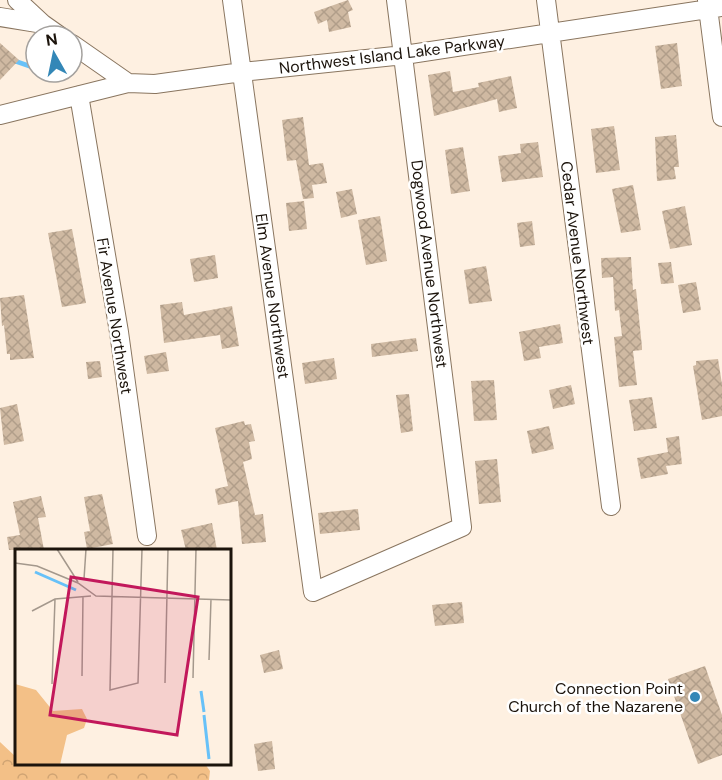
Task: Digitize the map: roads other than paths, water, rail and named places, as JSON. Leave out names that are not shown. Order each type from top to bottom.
[{"type":"street","points":[[17,0],[43,24]]},
{"type":"street","name":"Elm Avenue Northwest","points":[[232,0],[313,592]]},
{"type":"street","name":"Dogwood Avenue Northwest","points":[[313,592],[462,527],[396,0]]},
{"type":"street","name":"Cedar Avenue Northwest","points":[[546,0],[611,506]]},
{"type":"street","points":[[712,6],[722,117]]},
{"type":"street","name":"Northwest Island Lake Parkway","points":[[0,115],[128,83],[155,84],[242,72],[404,55],[712,6]]},
{"type":"street","points":[[0,17],[43,24]]},
{"type":"street","points":[[84,52],[128,83]]},
{"type":"street","name":"Fir Avenue Northwest","points":[[79,95],[119,332],[147,536]]},
{"type":"waterway","points":[[12,60],[24,64]]},
{"type":"place","name":"Connection Point Church of the Nazarene","points":[[695,697]]}]
